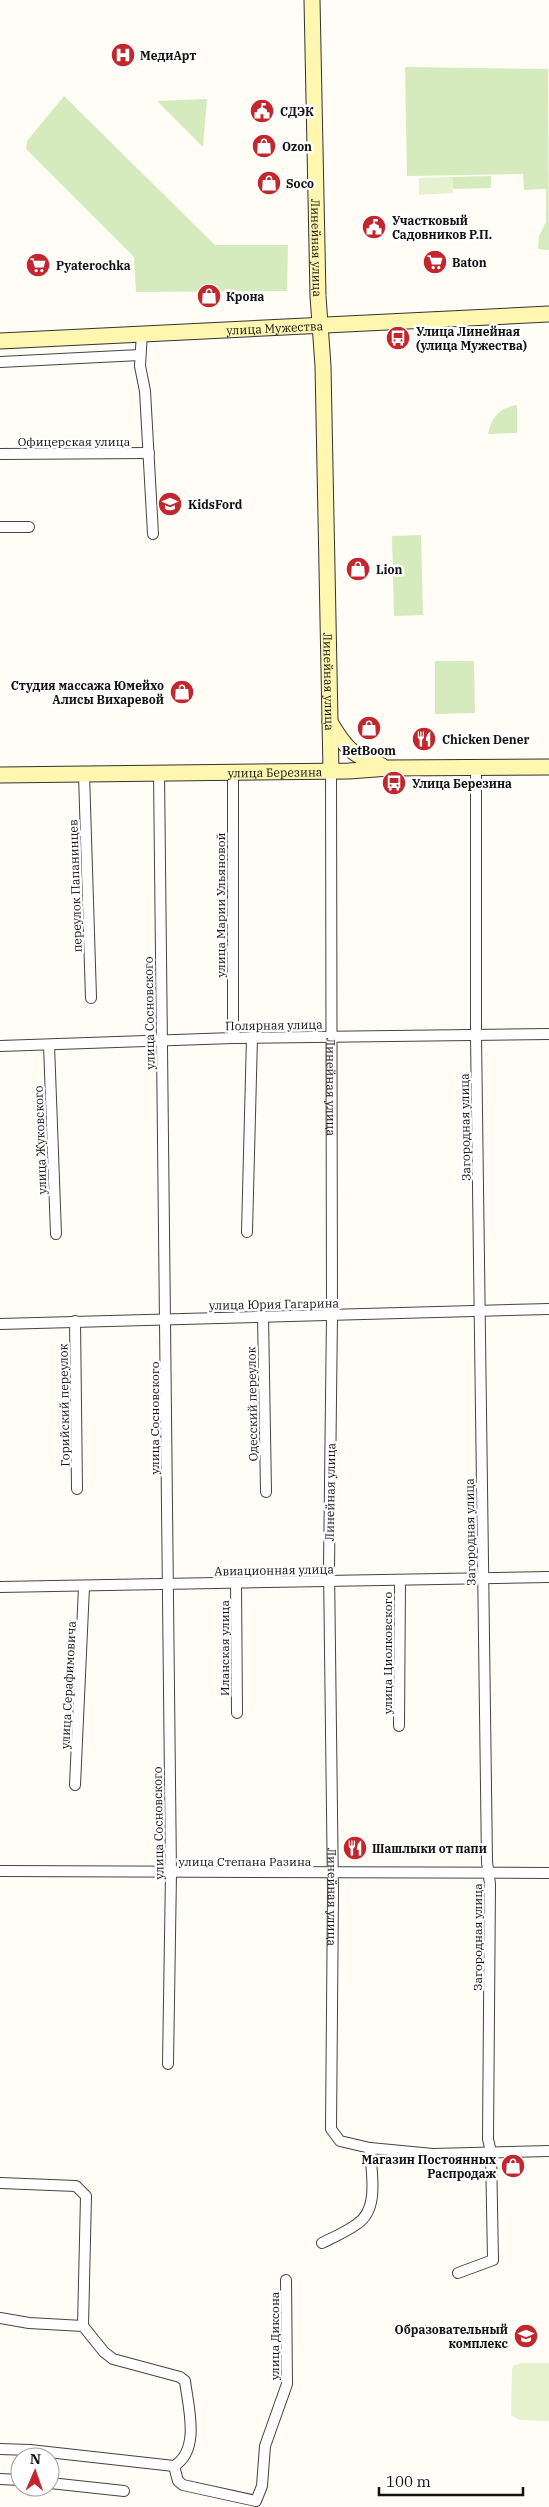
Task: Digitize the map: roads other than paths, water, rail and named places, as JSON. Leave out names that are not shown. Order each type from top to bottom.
[{"type":"street","name":"Линейная улица","points":[[312,0],[319,324],[323,374],[331,771],[332,1316],[329,1582],[333,1874],[332,2129],[340,2141],[370,2148]]},
{"type":"street","name":"улица Мужества","points":[[0,341],[142,332],[549,314]]},
{"type":"street","points":[[142,332],[140,355],[145,390],[152,534]]},
{"type":"street","points":[[0,362],[140,355]]},
{"type":"street","name":"Офицерская улица","points":[[0,454],[149,453]]},
{"type":"street","points":[[0,527],[29,527]]},
{"type":"street","points":[[330,720],[350,752],[363,760],[389,768]]},
{"type":"street","name":"Загородная улица","points":[[458,2272],[493,2260],[491,2152],[488,2139],[488,1873],[476,1036],[476,767]]},
{"type":"street","name":"улица Березина","points":[[0,775],[549,767]]},
{"type":"street","name":"улица Сосновского","points":[[159,772],[172,1873],[168,2064]]},
{"type":"street","name":"улица Марии Ульяновой","points":[[233,772],[234,1038]]},
{"type":"street","name":"переулок Папанинцев","points":[[84,774],[92,998]]},
{"type":"street","name":"Полярная улица","points":[[0,1046],[252,1037],[549,1034]]},
{"type":"street","points":[[247,1232],[252,1037]]},
{"type":"street","name":"улица Жуковского","points":[[49,1045],[56,1234]]},
{"type":"street","name":"улица Юрия Гагарина","points":[[0,1324],[549,1309]]},
{"type":"street","name":"Одесский переулок","points":[[263,1316],[266,1492]]},
{"type":"street","name":"Горийский переулок","points":[[75,1321],[78,1489]]},
{"type":"street","name":"Авиационная улица","points":[[0,1586],[84,1587],[168,1583],[400,1581],[549,1577]]},
{"type":"street","name":"улица Циолковского","points":[[399,1726],[400,1581]]},
{"type":"street","name":"Иланская улица","points":[[236,1583],[237,1713]]},
{"type":"street","name":"улица Серафимовича","points":[[75,1785],[84,1587]]},
{"type":"street","name":"улица Степана Разина","points":[[0,1871],[333,1874],[549,1873]]},
{"type":"street","points":[[322,2243],[358,2224],[370,2210],[372,2199],[370,2148],[433,2154],[549,2151]]},
{"type":"street","points":[[0,2183],[76,2186],[86,2196],[83,2326],[104,2352],[113,2358],[180,2377],[185,2382],[190,2412],[190,2438],[184,2455],[174,2466],[30,2450],[0,2450]]},
{"type":"street","name":"улица Диксона","points":[[174,2466],[178,2481],[184,2485],[256,2501],[262,2486],[265,2446],[287,2384],[286,2280]]},
{"type":"street","points":[[0,2318],[29,2323],[83,2326]]},
{"type":"street","points":[[60,2483],[124,2491]]},
{"type":"place","name":"МедиАрт","points":[[123,55]]},
{"type":"place","name":"СДЭК","points":[[262,111]]},
{"type":"place","name":"Ozon","points":[[264,146]]},
{"type":"place","name":"Soco","points":[[269,183]]},
{"type":"place","name":"Участковый Садовников Р.П.","points":[[374,227]]},
{"type":"place","name":"Baton","points":[[435,262]]},
{"type":"place","name":"Pyaterochka","points":[[38,265]]},
{"type":"place","name":"Крона","points":[[209,296]]},
{"type":"place","name":"Улица Линейная (улица Мужества)","points":[[398,338]]},
{"type":"place","name":"KidsFord","points":[[170,504]]},
{"type":"place","name":"Lion","points":[[358,569]]},
{"type":"place","name":"Студия массажа Юмейхо Алисы Вихаревой","points":[[182,692]]},
{"type":"place","name":"BetBoom","points":[[369,728]]},
{"type":"place","name":"Chicken Dener","points":[[424,739]]},
{"type":"place","name":"Улица Березина","points":[[394,783]]},
{"type":"place","name":"Шашлыки от папи","points":[[355,1848]]},
{"type":"place","name":"Магазин Постоянных Распродаж","points":[[513,2166]]},
{"type":"place","name":"Образовательный комплекс","points":[[526,2336]]}]
